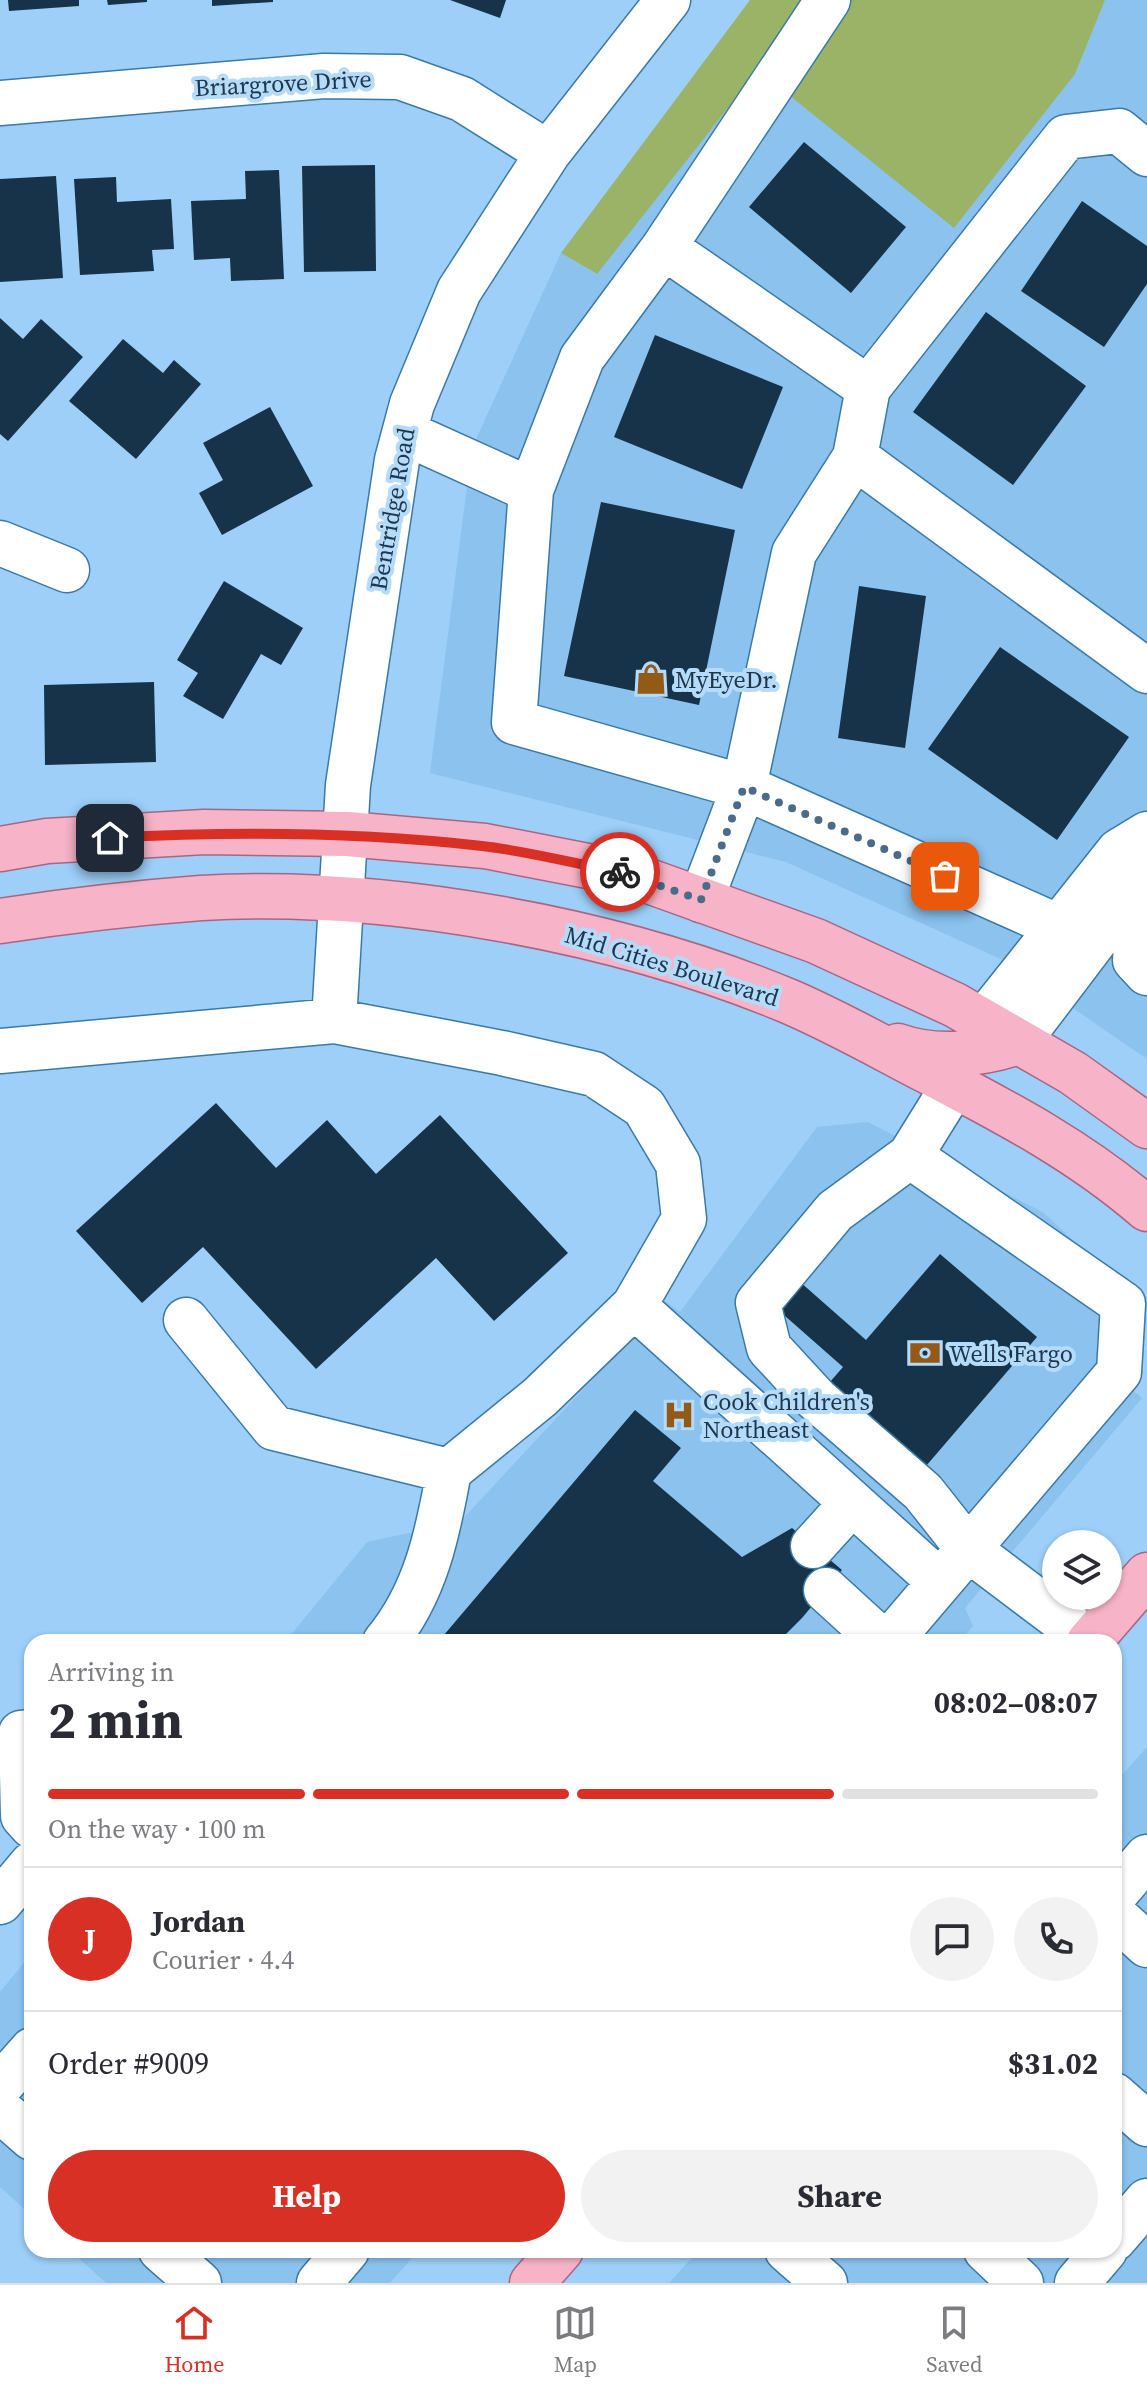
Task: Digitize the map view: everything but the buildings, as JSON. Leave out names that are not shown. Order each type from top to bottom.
[{"type":"main road","points":[[0,849],[47,841],[204,832],[347,834],[485,846],[629,874],[816,941],[955,1005],[1073,1073],[1147,1126]]},
{"type":"main road","name":"Mid Cities Boulevard","points":[[0,921],[203,898],[341,900],[473,915],[596,939],[786,1001],[840,1025],[1041,1130],[1106,1174],[1147,1209]]},
{"type":"main road","points":[[840,1025],[912,1051],[984,1051],[1000,1032]]},
{"type":"main road","points":[[1096,1634],[1147,1575]]},
{"type":"main road","points":[[532,2283],[554,2258]]},
{"type":"street","name":"Bentridge Road","points":[[334,1021],[350,769],[397,460],[412,404],[459,291],[548,153],[668,0]]},
{"type":"street","points":[[828,0],[664,247],[582,358],[531,490],[514,722],[744,787],[1059,927]]},
{"type":"street","name":"Briargrove Drive","points":[[0,103],[324,76],[400,77],[462,99],[548,153]]},
{"type":"street","points":[[701,900],[744,787],[794,553],[855,457],[868,388],[1066,137],[1119,131],[1147,154]]},
{"type":"street","points":[[664,247],[868,388]]},
{"type":"street","points":[[405,433],[531,490]]},
{"type":"street","points":[[855,457],[1147,671]]},
{"type":"street","points":[[0,543],[67,570]]},
{"type":"street","points":[[1000,1032],[1059,927],[1119,851],[1147,834]]},
{"type":"street","points":[[1000,1032],[1131,893],[1147,843]]},
{"type":"street","points":[[1147,918],[1137,934],[1135,960],[1147,973]]},
{"type":"street","points":[[0,1051],[334,1021],[594,1074],[644,1107],[678,1164],[684,1219],[634,1306],[540,1397],[449,1471],[436,1547],[391,1634]]},
{"type":"street","points":[[954,1085],[910,1156],[835,1211],[758,1303],[769,1348],[816,1399],[923,1492],[968,1549],[1079,1634]]},
{"type":"street","points":[[896,1634],[1119,1372],[1123,1304],[910,1156]]},
{"type":"street","points":[[634,1306],[940,1582]]},
{"type":"street","points":[[186,1320],[274,1428],[449,1471]]},
{"type":"street","points":[[813,1546],[852,1503]]},
{"type":"street","points":[[826,1590],[874,1634]]},
{"type":"street","points":[[24,1733],[21,1733],[24,1817]]},
{"type":"street","points":[[1122,1886],[1147,1857]]},
{"type":"street","points":[[0,1902],[24,1874]]},
{"type":"street","points":[[1122,1922],[1147,1945]]},
{"type":"street","points":[[0,2086],[24,2059]]},
{"type":"street","points":[[1122,2102],[1147,2124]]},
{"type":"street","points":[[0,2110],[24,2131]]},
{"type":"street","points":[[1122,2230],[1147,2201]]},
{"type":"street","points":[[170,2258],[199,2283]]},
{"type":"street","points":[[319,2283],[340,2258]]},
{"type":"street","points":[[796,2258],[825,2283]]},
{"type":"street","points":[[994,2258],[1021,2283]]},
{"type":"street","points":[[1077,2283],[1098,2258]]},
{"type":"shaded area","points":[[1105,0],[1147,0],[1147,1059],[1003,960],[786,862],[430,773],[472,448],[561,253],[596,274],[758,70],[1075,74]]},
{"type":"shaded area","points":[[868,1122],[1044,1213],[1137,1301],[1144,1353],[1130,1388],[1142,1398],[965,1608],[973,1626],[966,1634],[292,1634],[367,1542],[460,1522],[665,1301],[680,1312],[817,1127]]},
{"type":"shaded area","points":[[1147,1747],[1147,2283],[669,2283],[692,2258],[1122,2258],[1122,1775]]},
{"type":"shaded area","points":[[24,1963],[24,2209],[0,2187],[0,1992]]},
{"type":"shaded area","points":[[79,2258],[412,2258],[390,2283],[106,2283]]},
{"type":"green space","points":[[750,0],[1105,0],[1075,74],[954,228],[758,70],[597,274],[561,253]]},
{"type":"way so far","points":[[620,872],[701,900],[744,787],[945,876]]},
{"type":"place","name":"MyEyeDr.","points":[[651,679]]},
{"type":"place","name":"Wells Fargo","points":[[925,1353]]},
{"type":"place","name":"Cook Children's Northeast","points":[[679,1415]]},
{"type":"route","points":[[110,838],[204,832],[347,834],[485,846],[620,872]]}]
